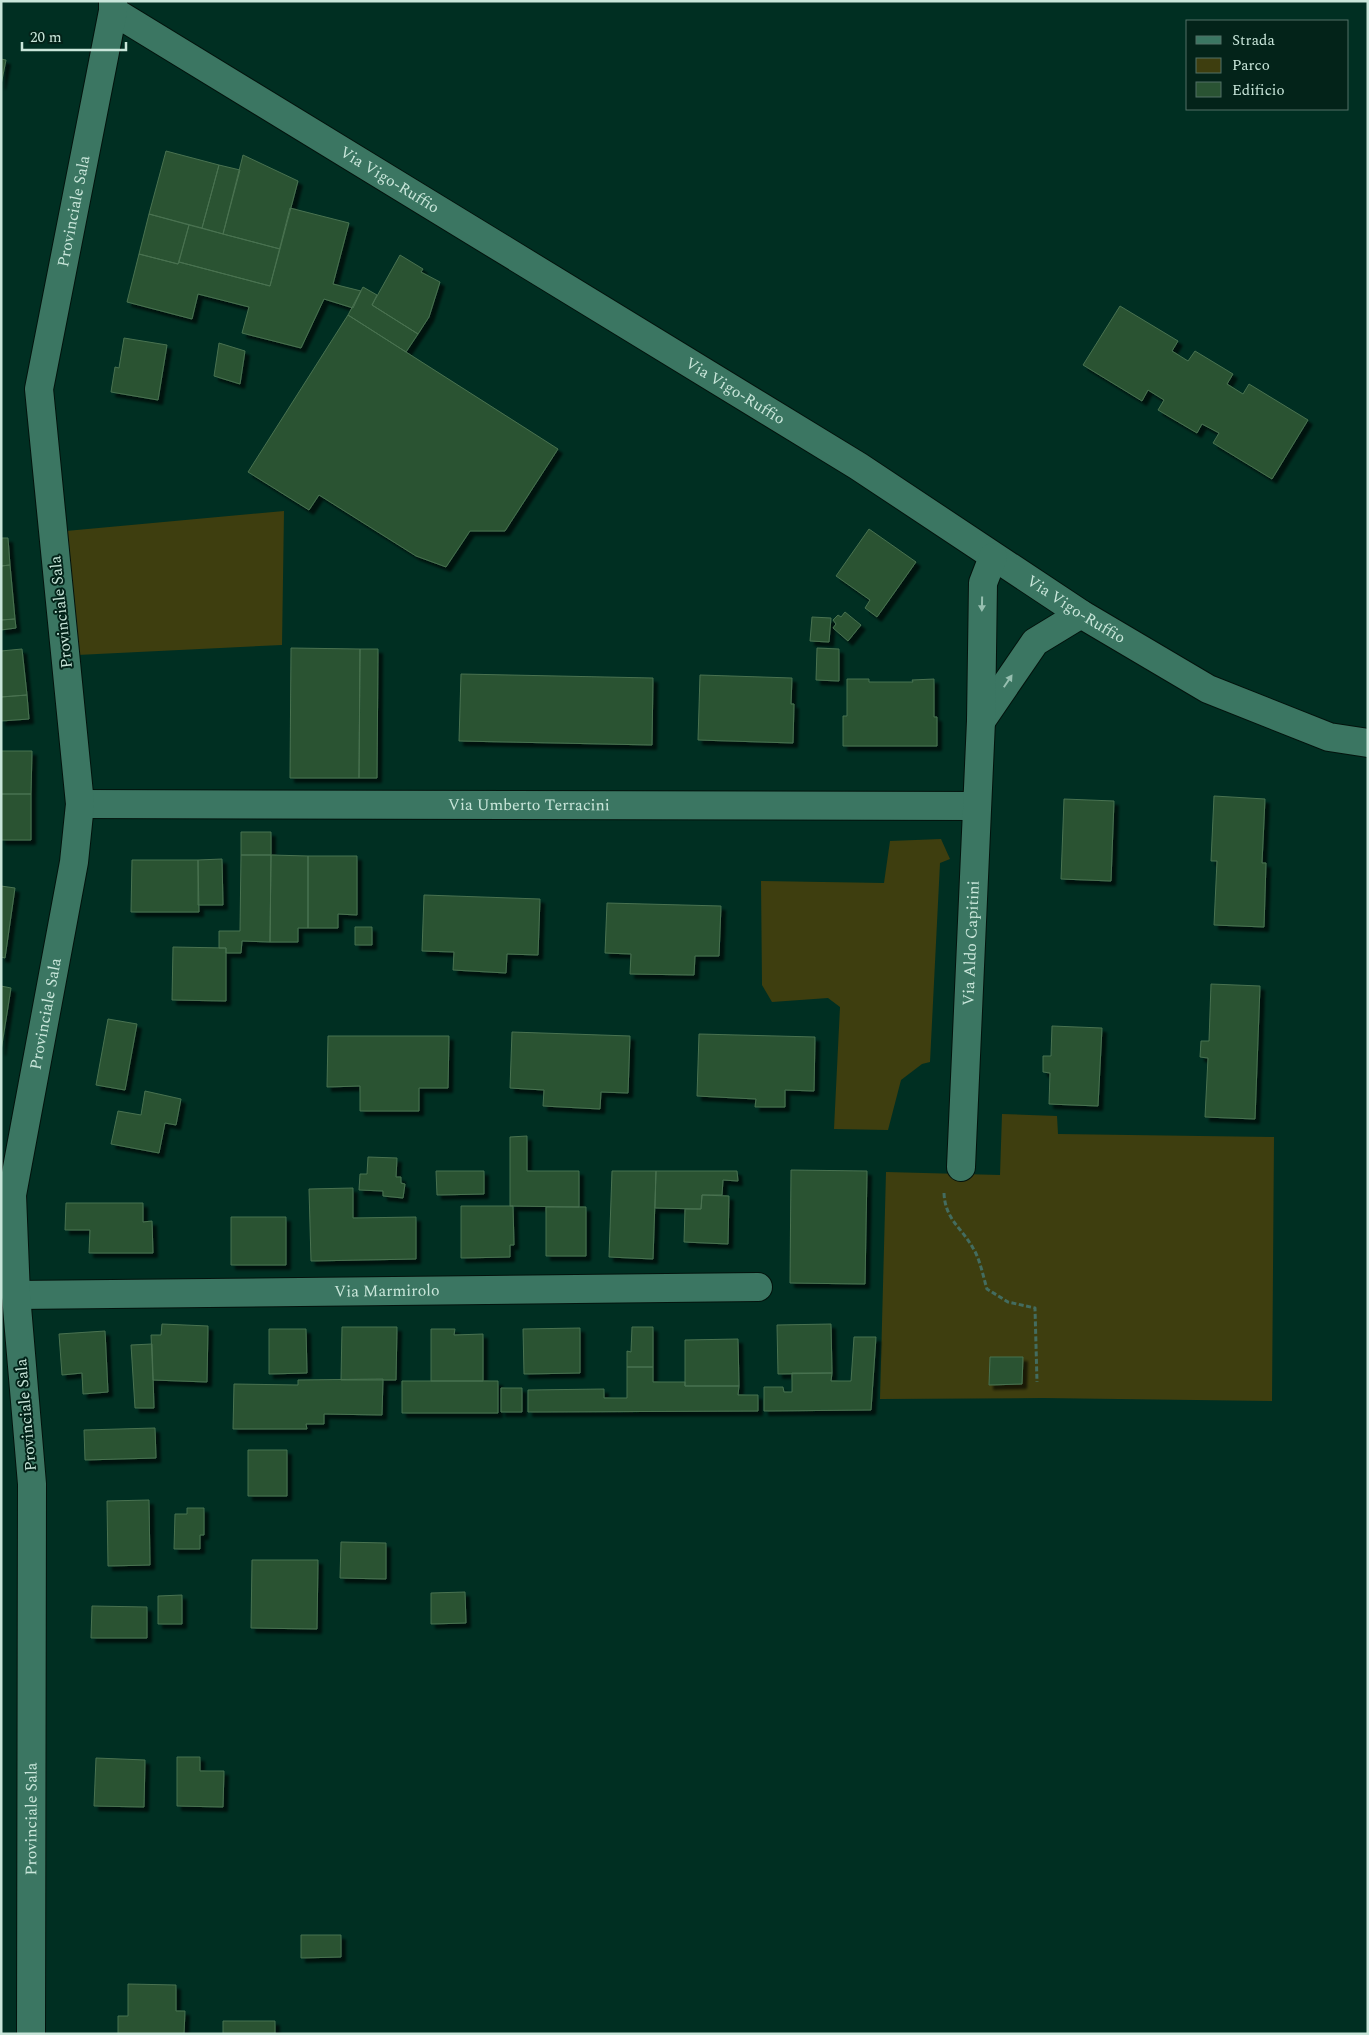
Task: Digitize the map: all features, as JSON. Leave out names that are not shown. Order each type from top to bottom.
[{"type":"street","name":"Via Vigo-Ruffio","points":[[113,6],[858,466],[1081,614],[1208,689],[1329,738],[1368,743]]},
{"type":"street","name":"Provinciale Sala","points":[[31,2034],[32,1484],[16,1296],[12,1195],[74,862],[80,804],[39,389],[113,6]]},
{"type":"street","name":"Via Aldo Capitini","points":[[961,1167],[981,721],[983,583],[993,557]]},
{"type":"street","points":[[981,721],[1035,642],[1081,614]]},
{"type":"street","name":"Via Umberto Terracini","points":[[80,804],[977,806]]},
{"type":"street","name":"Via Marmirolo","points":[[16,1296],[758,1287]]},
{"type":"path","points":[[944,1191],[945,1207],[958,1230],[973,1248],[987,1289],[1008,1302],[1036,1308],[1037,1382]]},
{"type":"green space","points":[[284,511],[282,645],[77,655],[66,531]]},
{"type":"green space","points":[[941,839],[950,859],[940,863],[930,1062],[922,1064],[901,1080],[888,1130],[834,1129],[840,1007],[828,998],[772,1002],[762,985],[761,881],[884,883],[890,841]]},
{"type":"green space","points":[[1002,1114],[1057,1116],[1058,1134],[1274,1137],[1272,1401],[1043,1398],[880,1399],[886,1172],[1000,1175]]},
{"type":"building","points":[[1,59],[6,60],[1,85]]},
{"type":"building","points":[[166,151],[219,165],[202,228],[149,214]]},
{"type":"building","points":[[243,155],[298,181],[280,249],[223,234]]},
{"type":"building","points":[[219,165],[240,170],[223,234],[202,228]]},
{"type":"building","points":[[290,208],[349,223],[333,284],[361,291],[353,308],[324,299],[301,348],[242,333],[249,307],[198,294],[192,319],[127,302],[139,254],[178,264],[179,262],[270,286]]},
{"type":"building","points":[[149,214],[189,225],[178,264],[139,254]]},
{"type":"building","points":[[189,225],[280,249],[270,286],[179,262]]},
{"type":"building","points":[[400,255],[423,269],[421,272],[440,282],[429,317],[418,334],[372,305]]},
{"type":"building","points":[[363,287],[377,295],[372,305],[418,334],[406,352],[348,315]]},
{"type":"building","points":[[1120,306],[1178,341],[1172,351],[1188,361],[1195,351],[1233,374],[1227,384],[1243,394],[1249,384],[1308,420],[1272,479],[1213,443],[1219,433],[1202,424],[1197,433],[1158,410],[1164,400],[1148,390],[1142,401],[1083,365]]},
{"type":"building","points":[[348,315],[558,449],[505,531],[470,531],[446,567],[416,556],[319,495],[309,510],[248,472]]},
{"type":"building","points":[[124,338],[167,345],[158,400],[111,392],[115,367],[119,368]]},
{"type":"building","points":[[219,343],[245,351],[240,384],[214,376]]},
{"type":"building","points":[[869,529],[916,562],[877,617],[865,608],[870,600],[836,576]]},
{"type":"building","points":[[1,538],[8,538],[10,565],[1,566]]},
{"type":"building","points":[[10,565],[15,619],[1,620],[1,566]]},
{"type":"building","points":[[845,612],[861,625],[848,641],[833,628],[836,624],[833,620],[838,615],[841,617]]},
{"type":"building","points":[[812,617],[831,618],[829,642],[810,641]]},
{"type":"building","points":[[15,619],[16,628],[1,630],[1,620]]},
{"type":"building","points":[[291,648],[360,649],[359,778],[290,778]]},
{"type":"building","points":[[817,648],[839,649],[839,681],[816,680]]},
{"type":"building","points":[[22,649],[27,695],[1,697],[1,651]]},
{"type":"building","points":[[360,649],[378,649],[377,778],[359,778]]},
{"type":"building","points":[[461,674],[653,678],[652,745],[459,741]]},
{"type":"building","points":[[700,675],[792,678],[791,704],[794,704],[793,743],[698,740]]},
{"type":"building","points":[[847,679],[869,679],[869,682],[913,682],[912,680],[934,679],[934,717],[937,717],[937,746],[843,746],[843,716],[847,716]]},
{"type":"building","points":[[27,695],[29,719],[1,721],[1,697]]},
{"type":"building","points":[[1,751],[32,751],[31,794],[1,794]]},
{"type":"building","points":[[1,794],[31,794],[31,840],[1,840]]},
{"type":"building","points":[[1214,796],[1265,799],[1262,863],[1266,863],[1264,927],[1214,925],[1217,861],[1211,861]]},
{"type":"building","points":[[1064,799],[1114,801],[1111,881],[1061,879]]},
{"type":"building","points":[[241,832],[271,832],[271,855],[241,855]]},
{"type":"building","points":[[241,855],[271,855],[270,942],[242,941],[241,953],[226,953],[226,948],[219,948],[219,931],[240,931]]},
{"type":"building","points":[[271,855],[308,856],[308,928],[298,928],[298,942],[270,942]]},
{"type":"building","points":[[308,856],[357,856],[357,915],[338,914],[338,928],[308,928]]},
{"type":"building","points":[[222,859],[223,905],[198,905],[198,860]]},
{"type":"building","points":[[132,860],[198,860],[199,912],[131,912]]},
{"type":"building","points":[[1,886],[15,888],[5,958],[1,957]]},
{"type":"building","points":[[424,895],[540,899],[538,955],[507,954],[506,973],[453,970],[454,952],[422,951]]},
{"type":"building","points":[[607,903],[721,906],[719,956],[695,956],[694,975],[630,974],[631,954],[605,953]]},
{"type":"building","points":[[355,927],[372,927],[372,945],[355,945]]},
{"type":"building","points":[[173,947],[226,948],[226,1001],[172,1000]]},
{"type":"building","points":[[1211,984],[1260,986],[1255,1119],[1205,1117],[1208,1058],[1200,1057],[1201,1041],[1209,1041]]},
{"type":"building","points":[[1,986],[11,988],[1,1051]]},
{"type":"building","points":[[108,1019],[137,1024],[125,1090],[96,1085]]},
{"type":"building","points":[[1052,1026],[1102,1028],[1098,1106],[1049,1104],[1050,1073],[1043,1072],[1043,1056],[1051,1056]]},
{"type":"building","points":[[512,1032],[630,1036],[628,1093],[601,1092],[600,1109],[543,1106],[544,1090],[510,1088]]},
{"type":"building","points":[[699,1034],[815,1037],[814,1091],[785,1090],[785,1107],[755,1107],[756,1099],[697,1096]]},
{"type":"building","points":[[328,1036],[449,1036],[448,1088],[419,1088],[419,1111],[360,1111],[360,1086],[327,1087]]},
{"type":"building","points":[[145,1091],[181,1099],[176,1125],[165,1123],[159,1153],[111,1144],[118,1111],[141,1115]]},
{"type":"building","points":[[527,1136],[527,1171],[579,1171],[579,1207],[510,1206],[510,1137]]},
{"type":"building","points":[[368,1157],[397,1158],[396,1177],[401,1177],[401,1183],[405,1184],[403,1198],[383,1196],[383,1191],[359,1190],[360,1174],[367,1174]]},
{"type":"building","points":[[791,1170],[867,1171],[865,1284],[790,1283]]},
{"type":"building","points":[[436,1171],[484,1171],[484,1194],[437,1195]]},
{"type":"building","points":[[612,1171],[656,1171],[653,1259],[609,1257]]},
{"type":"building","points":[[656,1171],[737,1171],[738,1181],[723,1180],[722,1195],[702,1195],[701,1209],[655,1208]]},
{"type":"building","points":[[353,1188],[353,1218],[416,1217],[416,1259],[311,1261],[309,1189]]},
{"type":"building","points":[[702,1195],[729,1196],[728,1244],[684,1242],[685,1209],[701,1209]]},
{"type":"building","points":[[66,1203],[143,1203],[143,1222],[152,1221],[153,1253],[89,1253],[90,1230],[65,1230]]},
{"type":"building","points":[[461,1206],[513,1206],[514,1245],[510,1245],[510,1257],[461,1258]]},
{"type":"building","points":[[546,1207],[586,1207],[586,1256],[546,1256]]},
{"type":"building","points":[[231,1217],[286,1217],[286,1265],[231,1265]]},
{"type":"building","points":[[162,1324],[208,1326],[207,1382],[153,1380],[151,1335],[161,1335]]},
{"type":"building","points":[[831,1324],[832,1373],[778,1374],[777,1325]]},
{"type":"building","points":[[342,1327],[397,1327],[396,1380],[341,1380]]},
{"type":"building","points":[[632,1327],[653,1327],[653,1367],[627,1367],[627,1351],[631,1352]]},
{"type":"building","points":[[580,1328],[580,1373],[524,1374],[523,1329]]},
{"type":"building","points":[[269,1329],[306,1329],[307,1373],[269,1374]]},
{"type":"building","points":[[431,1329],[455,1329],[454,1335],[483,1334],[483,1381],[431,1381]]},
{"type":"building","points":[[105,1331],[108,1392],[83,1394],[82,1373],[62,1375],[59,1334]]},
{"type":"building","points":[[854,1337],[876,1337],[871,1410],[764,1411],[764,1387],[783,1387],[784,1392],[792,1392],[792,1373],[832,1373],[831,1381],[851,1381]]},
{"type":"building","points":[[738,1339],[739,1386],[685,1386],[685,1340]]},
{"type":"building","points":[[152,1344],[154,1408],[135,1408],[131,1345]]},
{"type":"building","points":[[990,1357],[1023,1357],[1022,1384],[989,1385]]},
{"type":"building","points":[[627,1367],[653,1367],[653,1382],[685,1382],[685,1386],[739,1386],[738,1395],[758,1395],[758,1411],[528,1412],[528,1390],[604,1389],[604,1398],[627,1398]]},
{"type":"building","points":[[383,1379],[382,1415],[324,1414],[324,1424],[306,1424],[307,1429],[233,1429],[234,1384],[298,1385],[298,1380]]},
{"type":"building","points":[[402,1381],[498,1381],[498,1413],[402,1413]]},
{"type":"building","points":[[501,1388],[522,1388],[522,1412],[501,1412]]},
{"type":"building","points":[[155,1428],[156,1458],[85,1460],[84,1430]]},
{"type":"building","points":[[248,1450],[287,1450],[287,1496],[248,1496]]},
{"type":"building","points":[[149,1500],[150,1565],[108,1566],[107,1501]]},
{"type":"building","points":[[187,1508],[204,1508],[204,1535],[200,1535],[200,1549],[174,1549],[175,1514],[187,1514]]},
{"type":"building","points":[[341,1542],[386,1543],[386,1579],[340,1578]]},
{"type":"building","points":[[252,1560],[318,1560],[317,1629],[251,1628]]},
{"type":"building","points":[[465,1592],[466,1623],[431,1624],[431,1593]]},
{"type":"building","points":[[182,1595],[182,1624],[158,1624],[158,1596]]},
{"type":"building","points":[[92,1606],[147,1607],[147,1638],[91,1638]]},
{"type":"building","points":[[177,1757],[200,1757],[200,1771],[224,1771],[223,1807],[177,1806]]},
{"type":"building","points":[[96,1758],[145,1760],[144,1807],[94,1806]]},
{"type":"building","points":[[301,1935],[341,1935],[341,1957],[301,1958]]},
{"type":"building","points":[[128,1984],[176,1985],[176,2011],[185,2011],[184,2034],[118,2034],[118,2016],[128,2016]]},
{"type":"building","points":[[223,2021],[275,2021],[275,2034],[223,2034]]}]
